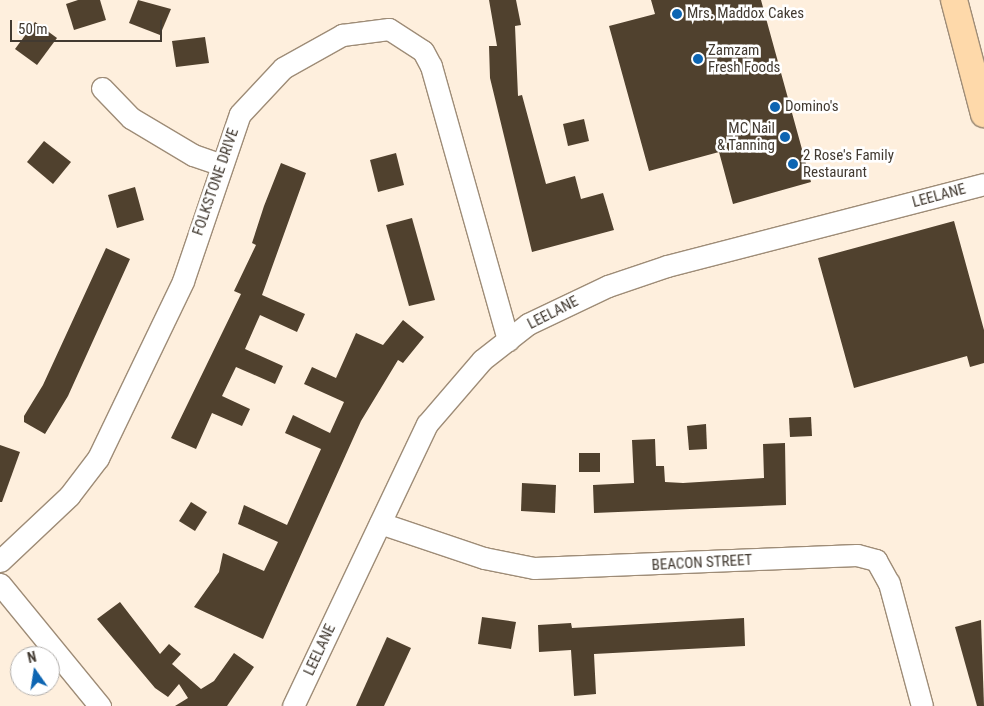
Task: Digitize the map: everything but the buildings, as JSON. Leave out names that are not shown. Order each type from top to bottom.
[{"type":"main road","points":[[954,0],[984,114]]},
{"type":"street","name":"FOLKSTONE DRIVE","points":[[0,561],[68,496],[98,458],[183,281],[219,164],[240,114],[288,64],[342,35],[389,29],[404,36],[422,51],[431,66],[508,340]]},
{"type":"street","points":[[102,88],[131,118],[193,155],[219,164]]},
{"type":"street","name":"LEELANE","points":[[293,706],[428,424],[482,360],[528,324],[608,286],[667,266],[984,184]]},
{"type":"street","name":"BEACON STREET","points":[[380,522],[484,558],[534,568],[857,555],[876,560],[889,583],[922,706]]},
{"type":"street","points":[[0,584],[100,706]]},
{"type":"place","name":"Mrs. Maddox Cakes","points":[[677,14]]},
{"type":"place","name":"Zamzam Fresh Foods","points":[[698,59]]},
{"type":"place","name":"Domino's","points":[[775,107]]},
{"type":"place","name":"MC Nail & Tanning","points":[[785,137]]},
{"type":"place","name":"2 Rose's Family Restaurant","points":[[793,164]]}]
